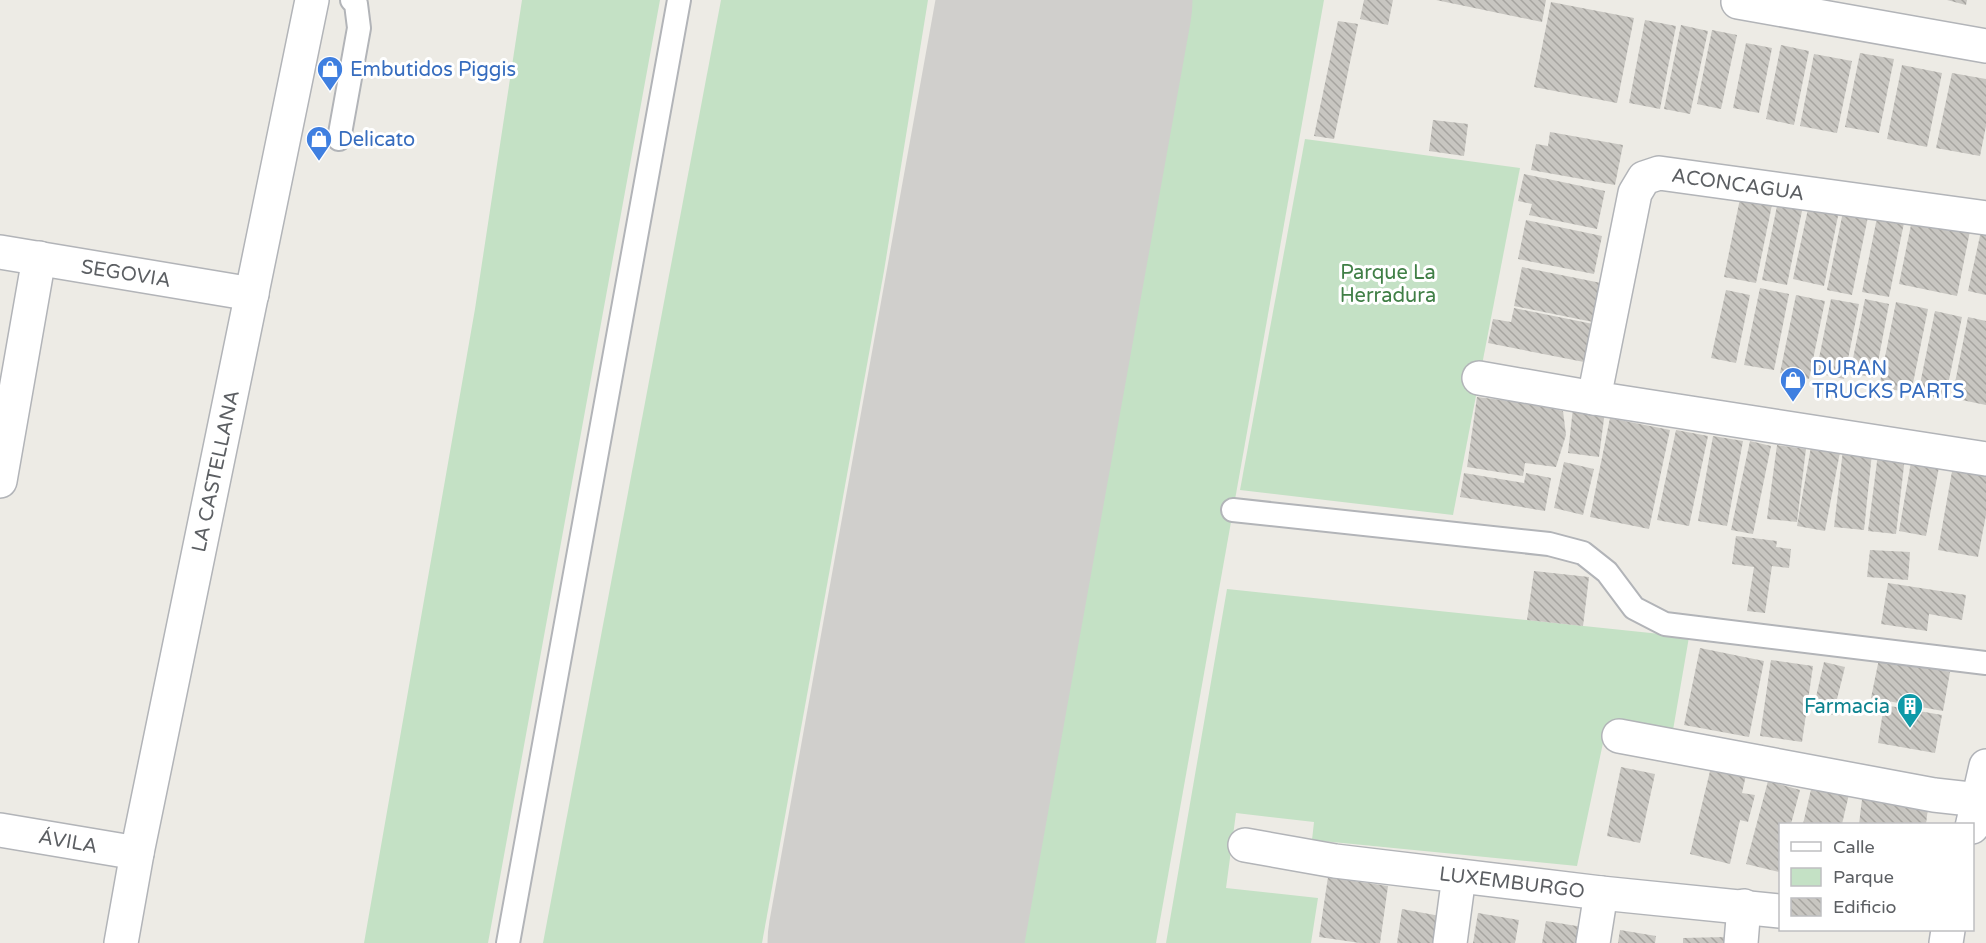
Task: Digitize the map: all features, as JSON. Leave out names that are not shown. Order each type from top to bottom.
[{"type":"street","name":"LA CASTELLANA","points":[[121,943],[137,853],[312,0]]},
{"type":"street","points":[[1738,2],[1986,46]]},
{"type":"street","name":"ACONCAGUA","points":[[1594,398],[1635,193],[1644,178],[1659,173],[1986,218]]},
{"type":"street","name":"SEGOVIA","points":[[0,252],[252,294]]},
{"type":"street","points":[[0,481],[39,258]]},
{"type":"street","points":[[1479,378],[1986,459]]},
{"type":"street","points":[[1619,736],[1934,795],[1976,814],[1986,766]]},
{"type":"street","name":"ÁVILA","points":[[0,830],[137,853]]},
{"type":"street","name":"LUXEMBURGO","points":[[1245,845],[1335,861],[1601,893],[1779,911]]},
{"type":"street","points":[[1450,943],[1459,876]]},
{"type":"street","points":[[1593,943],[1601,893]]},
{"type":"street","points":[[1741,943],[1744,906]]},
{"type":"lane","points":[[339,139],[359,28],[356,4],[352,0]]},
{"type":"lane","points":[[508,943],[679,0]]},
{"type":"lane","points":[[1233,510],[1549,544],[1583,553],[1606,572],[1634,608],[1665,624],[1986,663]]},
{"type":"green space","points":[[522,0],[660,0],[488,943],[364,943],[475,309]]},
{"type":"green space","points":[[721,0],[928,0],[884,271],[762,943],[543,943]]},
{"type":"green space","points":[[1180,0],[1324,0],[1156,943],[1010,943]]},
{"type":"green space","name":"Parque La Herradura","points":[[1305,139],[1520,168],[1453,515],[1240,490]]},
{"type":"green space","points":[[1227,589],[1689,637],[1673,730],[1607,724],[1577,866],[1312,840],[1314,822],[1236,813],[1226,888],[1318,898],[1311,943],[1166,943]]},
{"type":"building","points":[[1364,0],[1393,0],[1388,25],[1360,19]]},
{"type":"building","points":[[1436,0],[1546,0],[1542,22]]},
{"type":"building","points":[[1947,0],[1967,0],[1966,5]]},
{"type":"building","points":[[1551,2],[1634,18],[1617,103],[1534,87]]},
{"type":"building","points":[[1645,20],[1676,26],[1660,109],[1629,103]]},
{"type":"building","points":[[1338,21],[1358,24],[1334,139],[1314,136]]},
{"type":"building","points":[[1681,25],[1708,31],[1690,114],[1664,109]]},
{"type":"building","points":[[1712,30],[1737,35],[1721,109],[1697,104]]},
{"type":"building","points":[[1746,43],[1772,48],[1759,113],[1733,108]]},
{"type":"building","points":[[1781,45],[1809,51],[1794,125],[1766,119]]},
{"type":"building","points":[[1860,53],[1894,59],[1879,133],[1845,127]]},
{"type":"building","points":[[1814,54],[1852,61],[1837,133],[1800,126]]},
{"type":"building","points":[[1902,65],[1942,73],[1927,147],[1887,139]]},
{"type":"building","points":[[1952,73],[1986,79],[1986,126],[1980,156],[1936,148]]},
{"type":"building","points":[[1433,120],[1468,124],[1464,156],[1429,151]]},
{"type":"building","points":[[1550,132],[1623,145],[1615,185],[1531,170],[1536,144],[1548,146]]},
{"type":"building","points":[[1524,174],[1605,191],[1597,229],[1529,215],[1532,204],[1518,201]]},
{"type":"building","points":[[1742,189],[1774,195],[1756,283],[1724,277]]},
{"type":"building","points":[[1811,195],[1841,201],[1824,286],[1793,279]]},
{"type":"building","points":[[1779,196],[1804,201],[1787,285],[1762,280]]},
{"type":"building","points":[[1845,202],[1870,207],[1852,295],[1827,290]]},
{"type":"building","points":[[1879,208],[1906,213],[1889,297],[1862,292]]},
{"type":"building","points":[[1913,215],[1971,226],[1957,296],[1899,284]]},
{"type":"building","points":[[1526,220],[1602,236],[1594,274],[1518,259]]},
{"type":"building","points":[[1981,231],[1986,232],[1986,295],[1968,291]]},
{"type":"building","points":[[1522,267],[1601,283],[1593,322],[1514,306]]},
{"type":"building","points":[[1760,288],[1789,294],[1774,370],[1744,365]]},
{"type":"building","points":[[1726,290],[1750,295],[1736,363],[1711,358]]},
{"type":"building","points":[[1796,295],[1825,301],[1809,379],[1780,373]]},
{"type":"building","points":[[1831,299],[1859,304],[1844,379],[1816,373]]},
{"type":"building","points":[[1865,299],[1889,304],[1875,378],[1850,373]]},
{"type":"building","points":[[1896,302],[1928,309],[1911,393],[1879,387]]},
{"type":"building","points":[[1514,308],[1593,324],[1584,362],[1488,343],[1493,319],[1511,322]]},
{"type":"building","points":[[1935,311],[1962,317],[1945,399],[1918,394]]},
{"type":"building","points":[[1968,317],[1986,321],[1986,405],[1952,398]]},
{"type":"building","points":[[1477,397],[1527,403],[1563,411],[1566,435],[1556,467],[1525,463],[1523,476],[1467,467]]},
{"type":"building","points":[[1573,408],[1605,411],[1599,457],[1568,453]]},
{"type":"building","points":[[1610,418],[1670,430],[1649,529],[1590,517]]},
{"type":"building","points":[[1676,430],[1708,436],[1689,526],[1657,520]]},
{"type":"building","points":[[1713,436],[1743,441],[1727,526],[1698,521]]},
{"type":"building","points":[[1750,441],[1771,446],[1753,534],[1731,530]]},
{"type":"building","points":[[1777,445],[1806,449],[1797,522],[1767,519]]},
{"type":"building","points":[[1811,447],[1840,452],[1825,531],[1797,526]]},
{"type":"building","points":[[1843,450],[1872,453],[1864,530],[1834,527]]},
{"type":"building","points":[[1878,454],[1905,457],[1896,534],[1868,531]]},
{"type":"building","points":[[1564,462],[1594,469],[1583,515],[1554,508]]},
{"type":"building","points":[[1911,462],[1939,467],[1926,536],[1899,531]]},
{"type":"building","points":[[1953,466],[1986,472],[1986,515],[1978,557],[1938,550]]},
{"type":"building","points":[[1464,473],[1524,483],[1526,473],[1551,478],[1545,511],[1460,497]]},
{"type":"building","points":[[1736,536],[1777,541],[1776,547],[1791,549],[1789,568],[1772,566],[1765,613],[1747,611],[1754,567],[1732,564]]},
{"type":"building","points":[[1870,550],[1910,552],[1908,580],[1867,577]]},
{"type":"building","points":[[1534,571],[1589,577],[1583,626],[1527,620]]},
{"type":"building","points":[[1888,583],[1966,595],[1962,620],[1929,614],[1927,631],[1881,624]]},
{"type":"building","points":[[1700,648],[1764,661],[1749,737],[1684,725]]},
{"type":"building","points":[[1879,659],[1950,672],[1943,711],[1871,698]]},
{"type":"building","points":[[1771,660],[1813,666],[1802,742],[1760,736]]},
{"type":"building","points":[[1824,662],[1845,667],[1833,715],[1813,710]]},
{"type":"building","name":"Farmacia","points":[[1884,705],[1942,715],[1935,753],[1878,743]]},
{"type":"building","points":[[1621,767],[1655,774],[1640,843],[1607,836]]},
{"type":"building","points":[[1711,767],[1746,775],[1742,793],[1755,795],[1748,822],[1740,820],[1730,864],[1690,854]]},
{"type":"building","points":[[1768,781],[1800,790],[1791,823],[1779,823],[1779,872],[1746,864]]},
{"type":"building","points":[[1813,781],[1850,790],[1842,823],[1803,823]]},
{"type":"building","points":[[1863,791],[1929,800],[1926,823],[1859,823]]},
{"type":"building","points":[[1328,877],[1388,886],[1380,943],[1360,943],[1319,937]]},
{"type":"building","points":[[1402,909],[1451,918],[1447,943],[1397,943]]},
{"type":"building","points":[[1478,913],[1519,920],[1515,943],[1473,943]]},
{"type":"building","points":[[1546,921],[1589,928],[1587,943],[1542,943]]},
{"type":"building","points":[[1620,930],[1656,936],[1655,943],[1618,943]]},
{"type":"building","points":[[1726,937],[1726,943],[1683,943],[1683,938]]},
{"type":"runway","points":[[895,943],[1065,0]]},
{"type":"place","name":"Embutidos Piggis","points":[[330,92]]},
{"type":"place","name":"Delicato","points":[[319,162]]},
{"type":"place","name":"DURAN TRUCKS PARTS","points":[[1793,403]]},
{"type":"place","name":"Farmacia","points":[[1910,729]]}]
